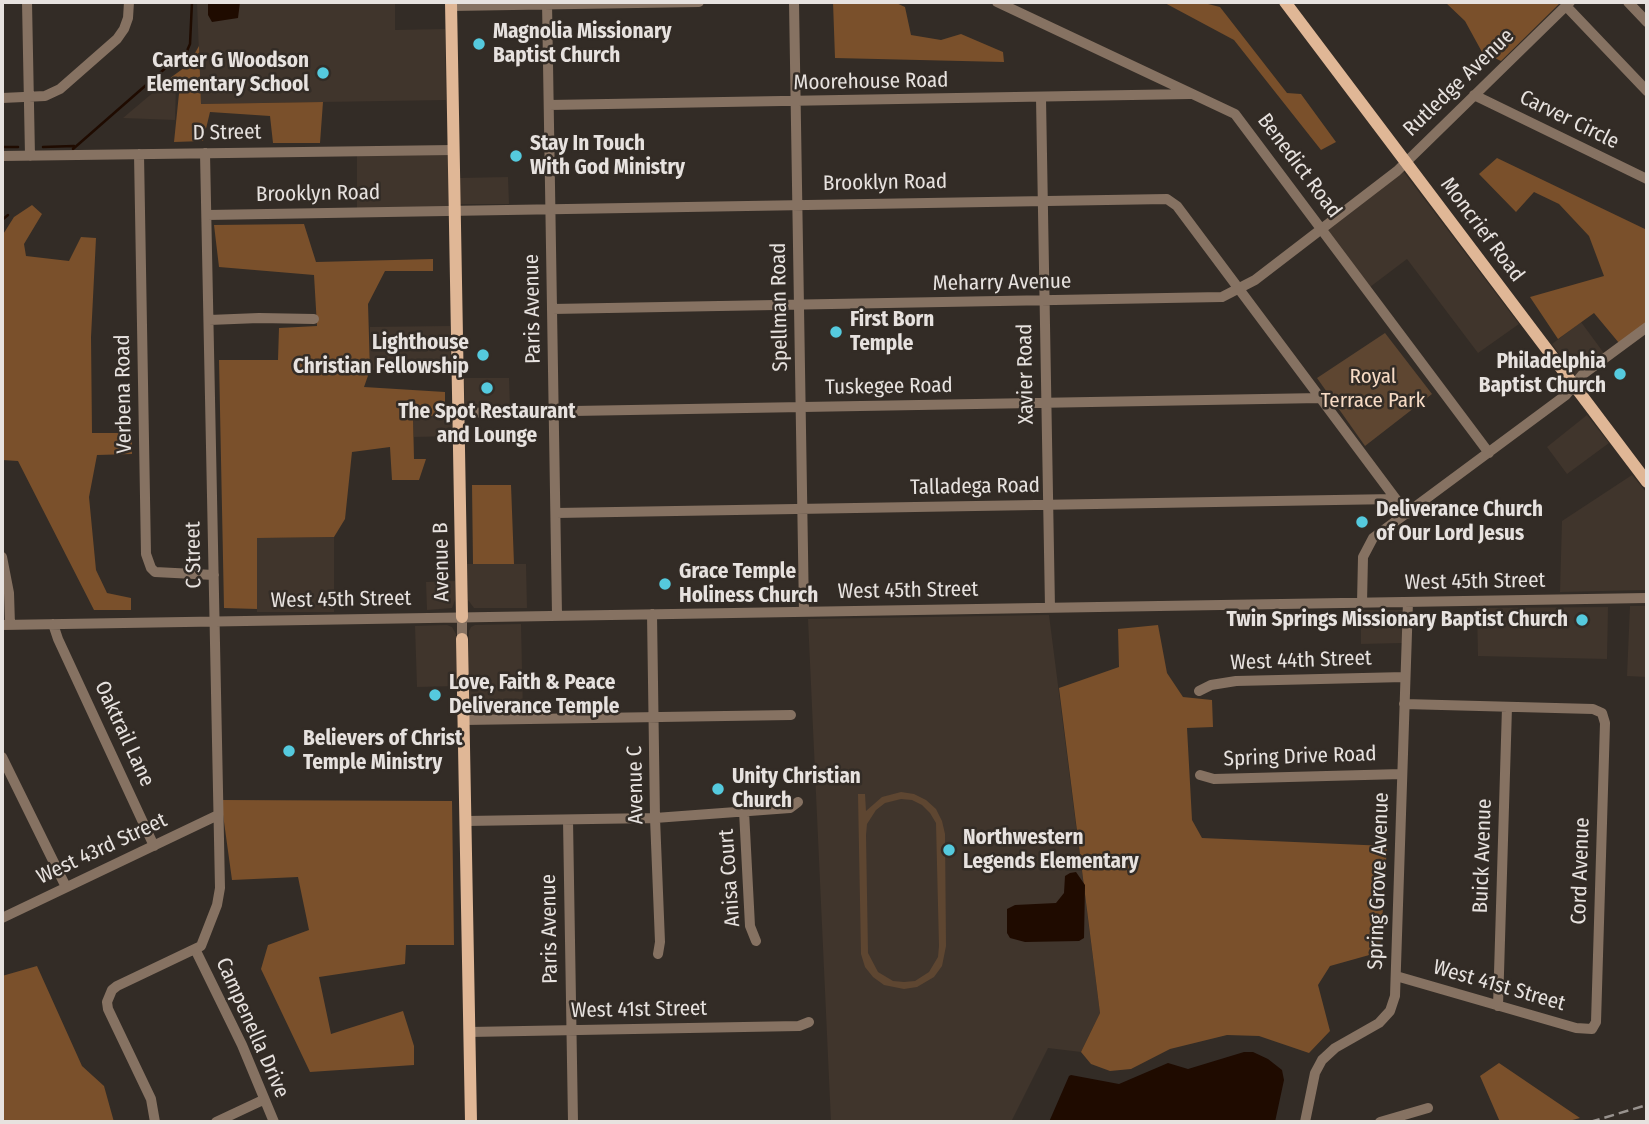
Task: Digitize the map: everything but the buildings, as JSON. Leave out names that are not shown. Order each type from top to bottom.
[{"type":"main road","name":"Moncrief Road","points":[[1285,2],[1647,482]]},
{"type":"main road","name":"Avenue B","points":[[451,4],[462,617]]},
{"type":"main road","name":"Avenue B","points":[[462,639],[471,1122]]},
{"type":"street","points":[[27,2],[30,156]]},
{"type":"street","points":[[2,98],[45,96],[60,89],[117,39],[128,18],[129,2]]},
{"type":"street","points":[[451,4],[699,2]]},
{"type":"street","name":"Spellman Road","points":[[794,2],[804,612]]},
{"type":"street","name":"Benedict Road","points":[[997,2],[1230,110],[1239,118],[1489,453]]},
{"type":"street","points":[[1628,2],[1647,22]]},
{"type":"street","name":"Paris Avenue","points":[[547,3],[557,615]]},
{"type":"street","points":[[1568,4],[1647,90]]},
{"type":"street","name":"Rutledge Avenue","points":[[1406,162],[1568,4]]},
{"type":"street","name":"Moorehouse Road","points":[[549,105],[1194,94]]},
{"type":"street","name":"Carver Circle","points":[[1474,95],[1647,179]]},
{"type":"street","name":"Xavier Road","points":[[1041,98],[1050,608]]},
{"type":"street","name":"D Street","points":[[2,156],[453,150]]},
{"type":"street","name":"C Street","points":[[195,949],[201,946],[206,938],[218,896],[205,153]]},
{"type":"street","name":"Verbena Road","points":[[139,154],[146,554],[155,572],[214,575]]},
{"type":"street","name":"Meharry Avenue","points":[[552,309],[1215,299],[1240,290],[1406,162]]},
{"type":"street","name":"Brooklyn Road","points":[[207,215],[1167,199],[1177,206],[1407,514]]},
{"type":"street","points":[[209,320],[314,319]]},
{"type":"street","points":[[1362,603],[1365,550],[1373,538],[1566,395],[1582,375],[1646,331]]},
{"type":"street","name":"Tuskegee Road","points":[[458,413],[1321,398]]},
{"type":"street","name":"Talladega Road","points":[[556,513],[1395,499]]},
{"type":"street","points":[[2,557],[9,593],[6,625]]},
{"type":"street","name":"West 45th Street","points":[[6,625],[1647,598]]},
{"type":"street","name":"Spring Grove Avenue","points":[[1305,1122],[1315,1073],[1322,1060],[1335,1048],[1379,1023],[1391,1011],[1395,996],[1408,602]]},
{"type":"street","name":"Avenue C","points":[[652,614],[660,942],[658,954]]},
{"type":"street","name":"Avenue B","points":[[462,617],[462,639]]},
{"type":"street","name":"Oaktrail Lane","points":[[53,624],[155,846]]},
{"type":"street","name":"West 44th Street","points":[[1199,691],[1211,685],[1236,681],[1405,677]]},
{"type":"street","points":[[1404,704],[1507,707]]},
{"type":"street","name":"Cord Avenue","points":[[1507,707],[1594,709],[1602,713],[1605,723],[1597,1002],[1596,1022],[1592,1029]]},
{"type":"street","name":"Buick Avenue","points":[[1498,1006],[1507,707]]},
{"type":"street","points":[[464,720],[791,715]]},
{"type":"street","points":[[2,757],[66,887]]},
{"type":"street","name":"Spring Drive Road","points":[[1200,775],[1214,779],[1402,774]]},
{"type":"street","points":[[466,821],[655,818],[790,808],[798,802]]},
{"type":"street","name":"Anisa Court","points":[[744,811],[750,926],[756,941]]},
{"type":"street","name":"West 43rd Street","points":[[2,918],[218,816]]},
{"type":"street","name":"Paris Avenue","points":[[568,820],[573,1122]]},
{"type":"street","points":[[155,1122],[151,1098],[107,1009],[108,996],[117,986],[195,949]]},
{"type":"street","name":"Campenella Drive","points":[[195,949],[242,1045],[274,1122]]},
{"type":"street","name":"West 41st Street","points":[[1396,975],[1576,1028],[1592,1029]]},
{"type":"street","name":"West 41st Street","points":[[469,1032],[799,1026],[809,1022]]},
{"type":"street","points":[[216,1122],[263,1100]]},
{"type":"street","points":[[1380,1122],[1428,1108]]},
{"type":"shaded area","name":"Carter G Woodson Elementary School","points":[[197,2],[395,2],[395,30],[445,29],[446,100],[201,104]]},
{"type":"shaded area","points":[[208,2],[240,2],[238,18],[212,22],[208,15]]},
{"type":"shaded area","points":[[833,2],[894,2],[905,7],[911,35],[941,40],[961,34],[1003,52],[1004,62],[835,58]]},
{"type":"shaded area","points":[[1163,2],[1200,2],[1220,7],[1287,93],[1301,94],[1336,142],[1321,150],[1234,40]]},
{"type":"shaded area","points":[[1445,2],[1561,2],[1501,61],[1482,52],[1465,21]]},
{"type":"shaded area","points":[[199,46],[201,104],[323,102],[320,143],[273,143],[270,116],[210,112],[203,141],[174,142],[180,84],[166,81],[188,65]]},
{"type":"shaded area","points":[[162,85],[176,85],[175,120],[123,118]]},
{"type":"shaded area","points":[[357,154],[448,154],[448,208],[357,210]]},
{"type":"shaded area","points":[[1497,158],[1647,230],[1647,323],[1619,343],[1594,313],[1558,339],[1530,297],[1604,276],[1589,236],[1559,204],[1534,192],[1516,212],[1479,174]]},
{"type":"shaded area","points":[[1403,171],[1519,324],[1478,353],[1407,259],[1370,287],[1327,230]]},
{"type":"shaded area","points":[[508,177],[509,204],[460,204],[459,178]]},
{"type":"shaded area","points":[[32,205],[42,214],[24,244],[26,256],[69,261],[81,237],[96,238],[91,337],[92,433],[132,433],[132,454],[97,455],[89,497],[96,570],[107,593],[131,598],[131,610],[94,610],[18,461],[2,460],[2,236],[14,217]]},
{"type":"shaded area","points":[[304,224],[316,262],[433,259],[433,271],[385,271],[368,304],[370,370],[364,387],[445,392],[445,416],[413,417],[414,459],[426,459],[419,480],[392,480],[390,447],[352,452],[345,519],[334,537],[257,538],[257,609],[224,608],[219,360],[278,360],[279,328],[317,326],[314,275],[219,267],[214,225]]},
{"type":"shaded area","points":[[1581,322],[1609,360],[1580,382],[1552,344]]},
{"type":"shaded area","points":[[450,326],[451,370],[370,370],[370,327]]},
{"type":"shaded area","points":[[464,378],[509,378],[510,408],[465,409]]},
{"type":"shaded area","points":[[1587,415],[1609,443],[1567,474],[1547,447]]},
{"type":"shaded area","points":[[452,416],[453,436],[414,437],[413,417]]},
{"type":"shaded area","points":[[1632,475],[1647,493],[1647,590],[1560,592],[1562,521]]},
{"type":"shaded area","points":[[472,485],[511,485],[514,564],[473,564]]},
{"type":"shaded area","points":[[334,537],[334,612],[257,612],[257,538]]},
{"type":"shaded area","points":[[467,564],[526,564],[527,608],[474,608],[468,600]]},
{"type":"shaded area","points":[[455,581],[452,608],[427,610],[426,582]]},
{"type":"shaded area","points":[[1630,606],[1647,606],[1647,677],[1627,676]]},
{"type":"shaded area","points":[[1608,607],[1607,659],[1478,656],[1477,608]]},
{"type":"shaded area","points":[[1361,610],[1403,610],[1402,643],[1361,644]]},
{"type":"shaded area","name":"Northwestern Legends Elementary","points":[[1049,615],[1100,1013],[1081,1052],[1048,1048],[1011,1122],[831,1122],[808,619]]},
{"type":"shaded area","points":[[521,624],[523,714],[469,715],[471,627]]},
{"type":"shaded area","points":[[1158,625],[1167,673],[1183,697],[1212,700],[1213,727],[1187,728],[1192,820],[1202,838],[1387,846],[1380,952],[1330,966],[1318,985],[1330,1031],[1309,1053],[1259,1036],[1227,1035],[1170,1049],[1131,1069],[1110,1071],[1091,1064],[1081,1052],[1100,1013],[1059,688],[1119,667],[1118,629]]},
{"type":"shaded area","points":[[415,626],[452,627],[456,634],[457,686],[417,687]]},
{"type":"shaded area","points":[[221,800],[452,801],[454,945],[406,945],[405,964],[319,977],[331,1034],[403,1011],[414,1046],[414,1065],[310,1072],[261,969],[268,945],[309,930],[298,877],[232,880]]},
{"type":"shaded area","points":[[1076,872],[1085,885],[1084,938],[1079,941],[1025,942],[1010,938],[1007,933],[1007,909],[1015,905],[1056,903],[1064,893],[1065,876]]},
{"type":"shaded area","points":[[37,966],[82,1066],[104,1086],[114,1122],[2,1122],[2,976]]},
{"type":"shaded area","points":[[1244,1052],[1253,1052],[1268,1059],[1282,1070],[1284,1080],[1275,1122],[1049,1122],[1071,1075],[1119,1084],[1168,1063],[1188,1069]]},
{"type":"shaded area","points":[[1499,1063],[1580,1118],[1565,1122],[1500,1122],[1480,1076]]},
{"type":"green space","name":"Royal Terrace Park","points":[[1385,333],[1432,394],[1365,446],[1317,378]]},
{"type":"green space","points":[[901,792],[926,800],[936,809],[945,834],[946,946],[942,966],[934,977],[917,987],[904,989],[884,985],[873,977],[865,967],[861,954],[858,794],[865,794],[866,811],[882,797]],"holes":[[[901,799],[922,805],[936,823],[939,946],[938,957],[929,972],[915,981],[904,982],[893,981],[878,972],[868,953],[866,835],[867,824],[876,810],[885,803]]]},
{"type":"waterway","points":[[73,149],[186,53],[190,44],[192,2]]},
{"type":"waterway","points":[[43,147],[74,146]]},
{"type":"waterway","points":[[2,147],[18,147]]},
{"type":"waterway","points":[[2,220],[8,215]]},
{"type":"railway","points":[[1590,1122],[1647,1105]]},
{"type":"place","name":"Magnolia Missionary Baptist Church","points":[[479,44]]},
{"type":"place","name":"Carter G Woodson Elementary School","points":[[323,73]]},
{"type":"place","name":"Stay In Touch With God Ministry","points":[[516,156]]},
{"type":"place","name":"First Born Temple","points":[[836,332]]},
{"type":"place","name":"Lighthouse Christian Fellowship","points":[[483,355]]},
{"type":"place","name":"Philadelphia Baptist Church","points":[[1620,374]]},
{"type":"place","name":"The Spot Restaurant and Lounge","points":[[487,388]]},
{"type":"place","name":"Deliverance Church of Our Lord Jesus","points":[[1362,522]]},
{"type":"place","name":"Grace Temple Holiness Church","points":[[665,584]]},
{"type":"place","name":"Twin Springs Missionary Baptist Church","points":[[1582,620]]},
{"type":"place","name":"Love, Faith & Peace Deliverance Temple","points":[[435,695]]},
{"type":"place","name":"Believers of Christ Temple Ministry","points":[[289,751]]},
{"type":"place","name":"Unity Christian Church","points":[[718,789]]},
{"type":"place","name":"Northwestern Legends Elementary","points":[[949,850]]}]
